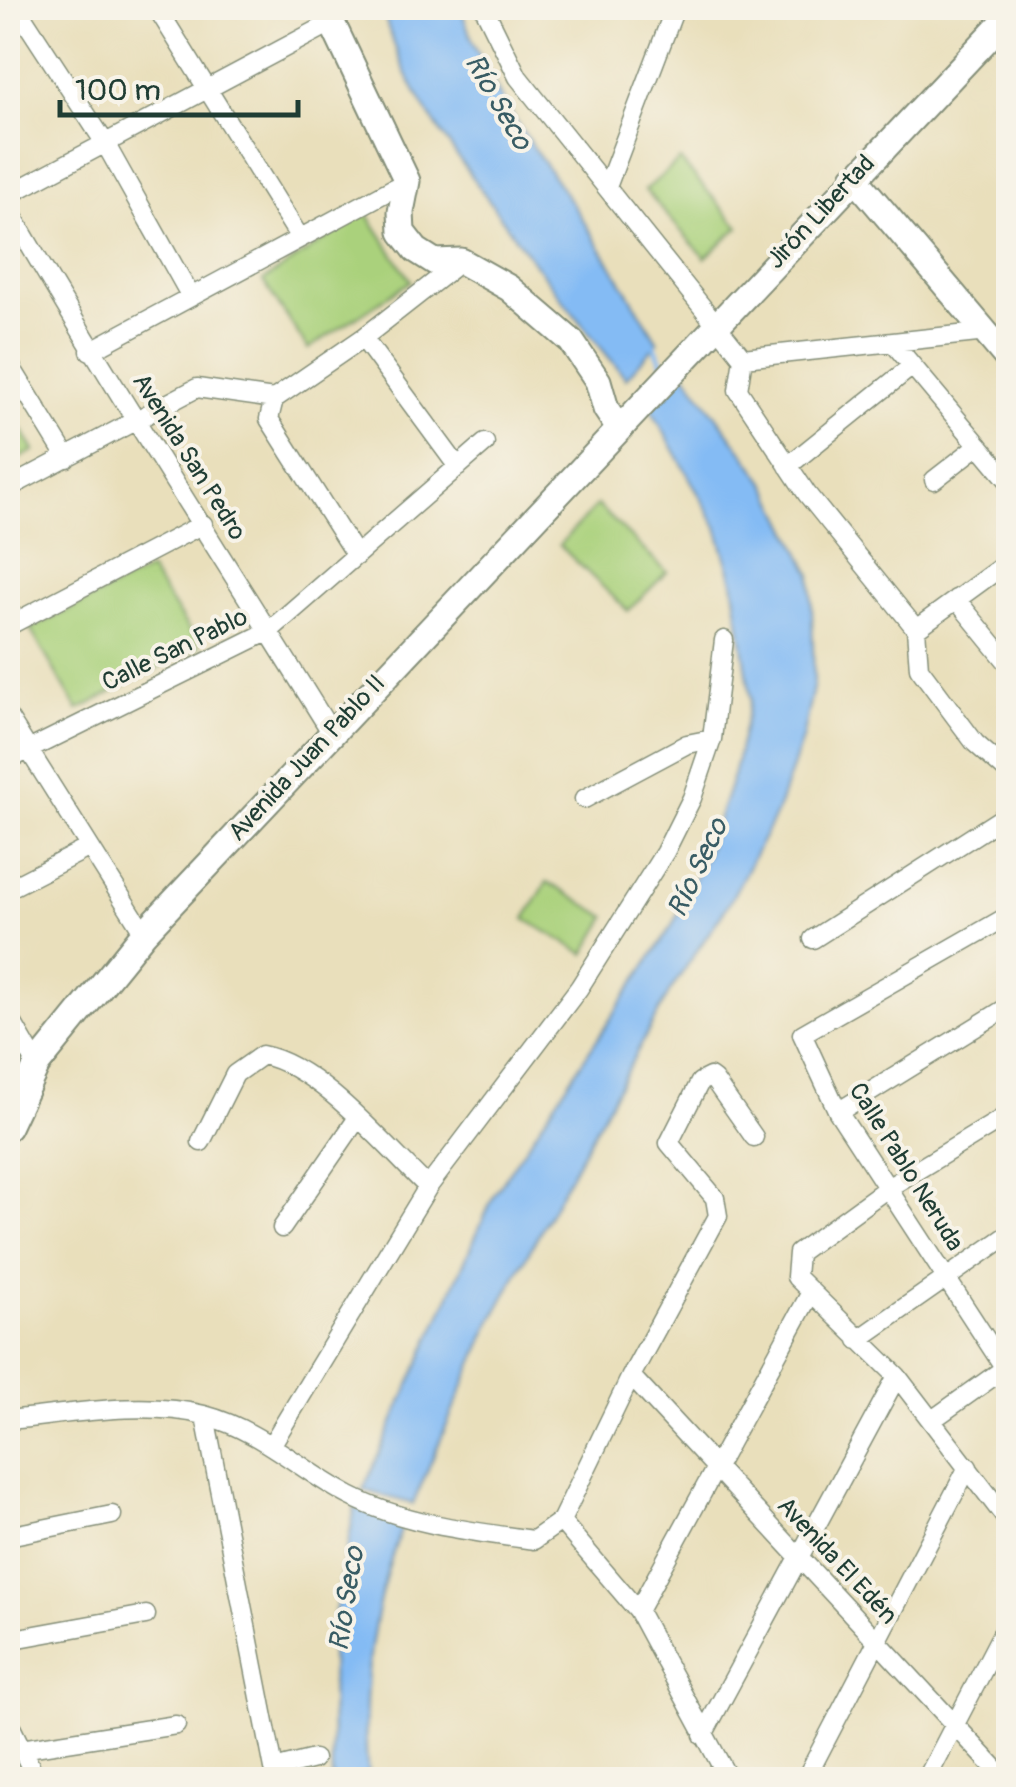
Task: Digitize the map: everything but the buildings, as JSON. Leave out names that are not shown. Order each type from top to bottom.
[{"type":"street","points":[[16,8],[105,143],[190,294]]},
{"type":"street","points":[[156,8],[300,238]]},
{"type":"street","points":[[484,8],[518,77],[743,358],[738,390],[788,466],[916,629],[919,668],[975,742],[1008,772]]},
{"type":"street","points":[[607,187],[675,8]]},
{"type":"street","points":[[8,194],[208,88],[328,15],[407,181],[400,212],[402,232],[416,250],[434,262],[460,261],[509,288],[572,341],[598,381],[606,408],[626,418]]},
{"type":"street","name":"Jirón Libertad","points":[[626,418],[1008,17]]},
{"type":"street","points":[[854,177],[1008,359]]},
{"type":"street","points":[[90,350],[407,181]]},
{"type":"street","name":"Avenida San Pedro","points":[[8,208],[90,350],[140,421],[331,732]]},
{"type":"street","points":[[356,556],[269,419],[274,399],[363,338],[460,261]]},
{"type":"street","points":[[743,358],[895,345],[988,332]]},
{"type":"street","points":[[363,338],[458,466]]},
{"type":"street","points":[[895,345],[1008,480]]},
{"type":"street","points":[[8,362],[66,458]]},
{"type":"street","points":[[788,466],[912,366]]},
{"type":"street","points":[[8,488],[196,388],[274,399]]},
{"type":"street","name":"Avenida Juan Pablo II","points":[[8,1127],[37,1066],[144,933],[626,418]]},
{"type":"street","name":"Calle San Pablo","points":[[8,760],[269,631],[485,443]]},
{"type":"street","points":[[934,480],[979,445]]},
{"type":"street","points":[[8,626],[203,524]]},
{"type":"street","points":[[916,629],[1008,562]]},
{"type":"street","points":[[956,600],[1008,663]]},
{"type":"street","points":[[272,1444],[428,1187],[579,988],[646,882],[692,798],[712,738],[724,640]]},
{"type":"street","points":[[8,717],[144,933]]},
{"type":"street","points":[[584,799],[687,744],[712,738]]},
{"type":"street","points":[[813,939],[1008,814]]},
{"type":"street","points":[[8,889],[88,848]]},
{"type":"street","name":"Calle Pablo Neruda","points":[[1007,1371],[838,1112],[802,1034],[1008,916]]},
{"type":"street","points":[[838,1112],[1008,1007]]},
{"type":"street","points":[[8,1015],[37,1066]]},
{"type":"street","points":[[202,1142],[235,1074],[262,1056],[286,1060],[357,1119],[428,1187]]},
{"type":"street","points":[[8,1420],[152,1409],[205,1416],[272,1444],[349,1495],[376,1507],[479,1533],[534,1540],[561,1521],[631,1376],[718,1216],[715,1198],[669,1143],[700,1082],[710,1077],[714,1080],[754,1137]]},
{"type":"street","points":[[1005,1509],[897,1376],[796,1278],[798,1253],[886,1189],[1008,1116]]},
{"type":"street","points":[[282,1228],[357,1119]]},
{"type":"street","points":[[858,1340],[1008,1235]]},
{"type":"street","points":[[638,1611],[810,1294]]},
{"type":"street","points":[[990,1348],[1008,1337]]},
{"type":"street","points":[[932,1420],[1007,1371]]},
{"type":"street","name":"Avenida El Edén","points":[[631,1376],[1006,1780]]},
{"type":"street","points":[[703,1735],[897,1376]]},
{"type":"street","points":[[205,1416],[274,1768],[314,1759]]},
{"type":"street","points":[[805,1780],[968,1468]]},
{"type":"street","points":[[8,1536],[112,1516]]},
{"type":"street","points":[[561,1521],[638,1611],[728,1780]]},
{"type":"street","points":[[8,1640],[146,1615]]},
{"type":"street","points":[[926,1780],[1008,1622]]},
{"type":"street","points":[[8,1721],[37,1780]]},
{"type":"street","points":[[21,1749],[176,1725]]},
{"type":"green space","points":[[680,160],[739,227],[705,258],[645,190]]},
{"type":"green space","points":[[366,212],[411,281],[308,349],[263,281]]},
{"type":"green space","points":[[8,405],[34,451],[8,464]]},
{"type":"green space","points":[[597,505],[667,572],[628,611],[559,545]]},
{"type":"green space","points":[[149,570],[200,646],[78,710],[30,629]]},
{"type":"green space","points":[[547,882],[607,917],[585,954],[525,919]]},
{"type":"water","points":[[382,8],[461,8],[471,38],[499,93],[658,342],[626,378],[536,265],[438,128],[401,61]]},
{"type":"water","points":[[682,369],[767,485],[811,574],[814,683],[802,739],[776,814],[729,903],[670,991],[491,1322],[413,1504],[363,1490],[494,1195],[672,926],[706,855],[733,776],[751,699],[733,581],[717,527],[648,403]]},
{"type":"water","points":[[355,1507],[404,1522],[384,1585],[371,1649],[366,1714],[368,1779],[332,1780],[331,1635]]},
{"type":"waterway","name":"Río Seco","points":[[652,341],[665,367]]}]
